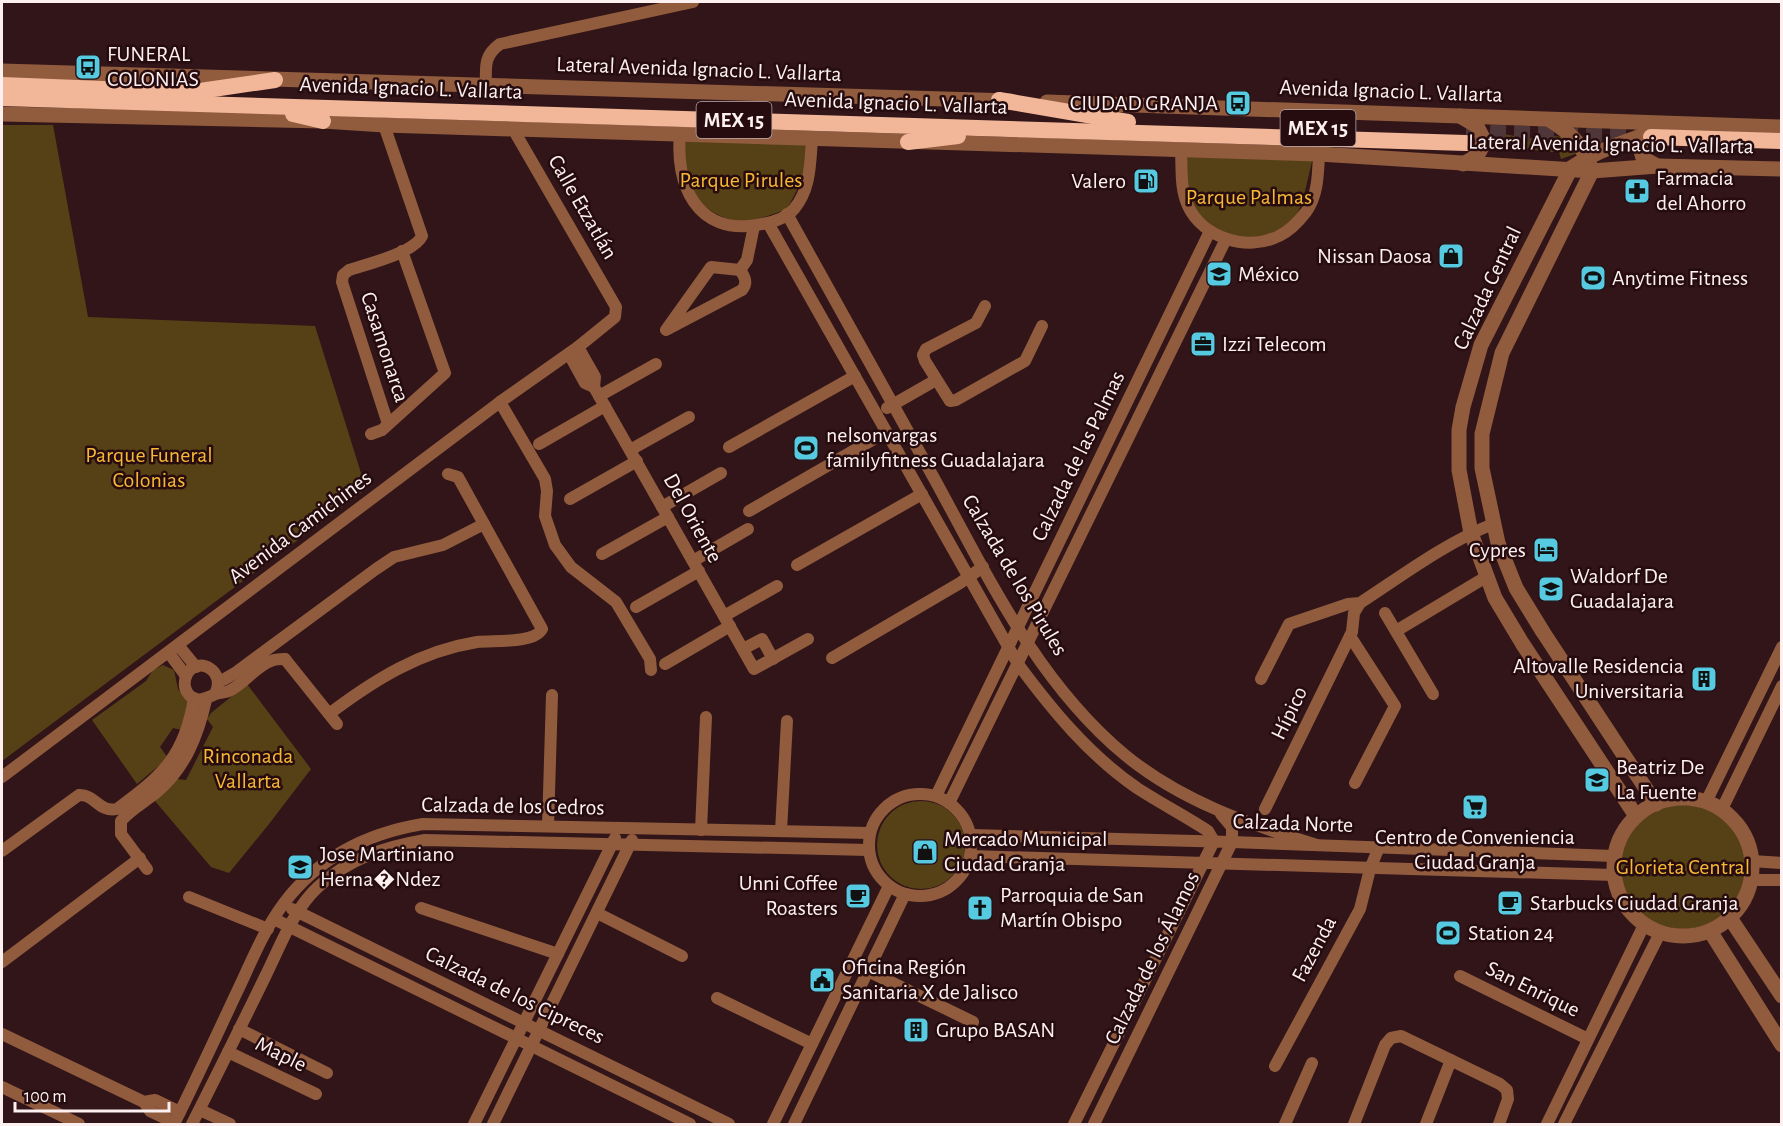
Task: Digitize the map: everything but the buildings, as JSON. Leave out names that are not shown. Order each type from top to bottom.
[{"type":"highway","points":[[193,92],[275,80]]},
{"type":"highway","name":"Avenida Ignacio L. Vallarta","points":[[2,85],[1128,122],[1464,130]]},
{"type":"highway","name":"Avenida Ignacio L. Vallarta","points":[[2,98],[1014,129],[1464,130]]},
{"type":"highway","points":[[999,100],[1128,122]]},
{"type":"highway","points":[[257,105],[323,121]]},
{"type":"highway","points":[[908,142],[1014,129]]},
{"type":"highway","points":[[1648,140],[1782,141]]},
{"type":"highway","points":[[1648,140],[1782,152]]},
{"type":"street","points":[[486,86],[486,61],[490,51],[500,44],[693,2]]},
{"type":"street","name":"Lateral Avenida Ignacio L. Vallarta","points":[[2,71],[999,100]]},
{"type":"street","name":"Avenida Ignacio L. Vallarta","points":[[999,100],[1464,130],[1549,119],[1782,127]]},
{"type":"street","name":"Lateral Avenida Ignacio L. Vallarta","points":[[2,114],[323,121],[384,125],[1319,154],[1463,164],[1571,168],[1589,164],[1782,170]]},
{"type":"street","points":[[1549,119],[1572,134],[1589,164],[1680,124]]},
{"type":"street","name":"Casamonarca","points":[[384,125],[422,236],[418,243],[402,251],[349,270],[343,275],[342,282],[388,424]]},
{"type":"street","points":[[1463,164],[1480,153],[1483,138],[1477,126],[1464,130]]},
{"type":"street","name":"Calle Etzatlán","points":[[513,129],[616,307]]},
{"type":"street","points":[[680,134],[678,152],[680,169],[684,185],[693,203],[704,214],[721,222],[742,227],[768,223],[793,210],[805,190],[811,161],[812,139]]},
{"type":"street","points":[[1648,140],[1640,148],[1643,158],[1658,166]]},
{"type":"street","points":[[1181,151],[1183,192],[1188,207],[1197,220],[1210,231],[1241,243],[1261,242],[1279,237],[1294,226],[1308,211],[1315,195],[1319,154]]},
{"type":"street","name":"Calzada Central","points":[[1589,164],[1503,353],[1482,434],[1482,468],[1498,543],[1516,588],[1656,804]]},
{"type":"street","name":"Calzada Central","points":[[1571,168],[1481,345],[1459,430],[1459,470],[1471,532],[1495,598],[1636,816]]},
{"type":"street","name":"Calzada de los Pirules","points":[[787,214],[1018,627],[1055,682],[1082,716],[1126,756],[1180,791],[1218,812],[1254,826],[1317,845]]},
{"type":"street","name":"Calzada de los Pirules","points":[[768,223],[1018,664],[1067,726],[1101,758],[1137,788],[1208,831],[1214,841]]},
{"type":"street","points":[[740,270],[747,260],[754,226]]},
{"type":"street","name":"Calzada de las Palmas","points":[[936,796],[1210,231]]},
{"type":"street","name":"Calzada de las Palmas","points":[[950,803],[1226,239]]},
{"type":"street","name":"Casamonarca","points":[[371,434],[382,430],[445,374],[402,251]]},
{"type":"street","points":[[711,267],[740,270],[746,284],[742,290],[666,330],[711,267]]},
{"type":"street","points":[[985,306],[976,323],[926,349],[923,355],[924,361],[950,401],[956,400],[1025,361],[1042,326]]},
{"type":"street","name":"Avenida Camichines","points":[[2,777],[500,402],[609,324],[615,317],[616,307]]},
{"type":"street","name":"Del Oriente","points":[[573,351],[585,383],[600,396],[754,669],[773,658]]},
{"type":"street","points":[[539,444],[600,396],[656,364]]},
{"type":"street","points":[[729,447],[855,376]]},
{"type":"street","points":[[876,414],[936,380]]},
{"type":"street","points":[[500,402],[545,479],[548,491],[545,516],[555,545],[571,567],[616,602],[650,659],[651,669]]},
{"type":"street","points":[[1463,408],[1487,412]]},
{"type":"street","points":[[630,450],[689,417]]},
{"type":"street","points":[[749,511],[886,432]]},
{"type":"street","points":[[1111,435],[1127,443]]},
{"type":"street","points":[[570,500],[637,461]]},
{"type":"street","points":[[602,554],[721,473]]},
{"type":"street","points":[[282,640],[285,659],[333,719],[375,680],[419,658],[464,645],[531,638],[540,633],[541,625],[458,477],[448,474]]},
{"type":"street","points":[[796,565],[922,494]]},
{"type":"street","points":[[173,649],[186,676],[187,691],[205,697],[229,691],[282,640],[375,569],[394,557],[443,545],[484,524]]},
{"type":"street","name":"Hípico","points":[[1261,679],[1289,624],[1348,604],[1360,603],[1471,532],[1493,524]]},
{"type":"street","points":[[636,607],[748,529]]},
{"type":"street","points":[[832,658],[983,567]]},
{"type":"street","points":[[1396,631],[1486,577]]},
{"type":"street","points":[[665,664],[777,586]]},
{"type":"street","name":"Hípico","points":[[1265,809],[1350,636],[1354,614],[1360,603]]},
{"type":"street","points":[[1385,613],[1433,694]]},
{"type":"street","points":[[1350,636],[1395,706],[1355,783]]},
{"type":"street","points":[[743,650],[762,639],[773,658],[808,639]]},
{"type":"street","points":[[1706,802],[1782,647]]},
{"type":"street","points":[[173,649],[196,667]]},
{"type":"street","points":[[218,680],[272,660],[285,659]]},
{"type":"street","points":[[2,962],[143,863],[121,834],[121,821],[185,748],[189,722],[205,697],[218,688],[218,680],[211,669],[204,666],[196,667],[186,676]]},
{"type":"street","points":[[1722,809],[1782,686]]},
{"type":"street","points":[[548,826],[552,695]]},
{"type":"street","points":[[701,830],[706,717]]},
{"type":"street","points":[[781,831],[787,721]]},
{"type":"street","points":[[915,794],[936,796],[950,803],[963,817],[971,835],[970,856],[960,878],[951,886],[929,896],[905,894],[889,886],[873,866],[869,850],[870,833],[879,814],[895,801],[915,794]]},
{"type":"street","points":[[2,851],[79,795],[87,795],[100,807],[112,810],[139,799]]},
{"type":"street","points":[[1681,798],[1706,802],[1722,809],[1745,835],[1752,861],[1751,880],[1747,894],[1730,918],[1710,931],[1694,936],[1660,933],[1635,918],[1616,887],[1614,856],[1617,844],[1636,816],[1656,804],[1681,798]]},
{"type":"street","points":[[1218,812],[1232,827],[1232,842]]},
{"type":"street","name":"Calzada de los Cedros","points":[[176,1120],[271,924],[283,904],[307,877],[336,855],[374,835],[396,828],[423,824],[870,833]]},
{"type":"street","points":[[565,826],[567,843]]},
{"type":"street","points":[[474,1125],[620,828]]},
{"type":"street","points":[[493,1125],[637,828]]},
{"type":"street","name":"Calzada Norte","points":[[971,835],[1214,841],[1614,856]]},
{"type":"street","name":"Calzada de los Cedros","points":[[192,1125],[298,912],[316,888],[343,867],[381,849],[424,840],[869,850]]},
{"type":"street","name":"Calzada de los Álamos","points":[[1074,1125],[1214,841]]},
{"type":"street","name":"Calzada de los Álamos","points":[[1094,1125],[1232,842]]},
{"type":"street","name":"Fazenda","points":[[1275,1066],[1360,909],[1370,869],[1379,847]]},
{"type":"street","name":"Calzada Norte","points":[[970,856],[1614,875]]},
{"type":"street","points":[[1752,861],[1782,863]]},
{"type":"street","points":[[1751,880],[1782,880]]},
{"type":"street","points":[[773,1125],[889,886]]},
{"type":"street","points":[[794,1125],[905,894]]},
{"type":"street","name":"Calzada de los Cipreces","points":[[189,897],[271,924],[290,927],[690,1125]]},
{"type":"street","name":"Calzada de los Cipreces","points":[[283,904],[729,1125]]},
{"type":"street","points":[[422,908],[558,954]]},
{"type":"street","points":[[597,913],[682,956]]},
{"type":"street","points":[[1730,918],[1777,989],[1752,997]]},
{"type":"street","points":[[1546,1125],[1644,925]]},
{"type":"street","points":[[1710,931],[1782,1045]]},
{"type":"street","points":[[1564,1125],[1660,933]]},
{"type":"street","points":[[568,934],[583,941]]},
{"type":"street","points":[[868,971],[973,1023]]},
{"type":"street","name":"San Enrique","points":[[1460,976],[1588,1039]]},
{"type":"street","points":[[717,998],[812,1044]]},
{"type":"street","points":[[1598,1018],[1614,1026]]},
{"type":"street","points":[[239,1029],[327,1073]]},
{"type":"street","points":[[2,1034],[144,1102],[155,1101],[176,1120]]},
{"type":"street","points":[[1354,1125],[1385,1045],[1391,1038],[1401,1036],[1500,1084],[1507,1090],[1508,1100],[1498,1125]]},
{"type":"street","name":"Maple","points":[[228,1052],[316,1094]]},
{"type":"street","points":[[1426,1125],[1451,1060]]},
{"type":"street","points":[[1285,1125],[1312,1063]]},
{"type":"street","points":[[1102,1067],[1119,1073]]},
{"type":"street","points":[[194,1081],[210,1088]]},
{"type":"street","points":[[2,1087],[79,1125]]},
{"type":"street","points":[[200,1110],[230,1125]]},
{"type":"green space","name":"Parque Funeral Colonias","points":[[2,125],[53,125],[88,317],[315,326],[366,489],[2,761]]},
{"type":"green space","points":[[1495,133],[1537,139],[1551,139],[1551,136],[1566,137],[1578,153],[1561,159],[1559,152],[1491,143]]},
{"type":"green space","name":"Parque Pirules","points":[[682,138],[806,143],[804,177],[787,209],[754,220],[740,221],[726,218],[706,207],[691,190],[685,173]]},
{"type":"green space","name":"Parque Palmas","points":[[1186,155],[1313,158],[1298,212],[1288,224],[1276,232],[1249,238],[1221,231],[1198,213],[1188,192]]},
{"type":"green space","name":"Rinconada Vallarta","points":[[163,665],[174,670],[178,689],[188,702],[182,730],[173,728],[160,747],[168,758],[137,784],[92,720],[146,681],[153,670]]},
{"type":"green space","name":"Rinconada Vallarta","points":[[247,684],[311,769],[229,873],[211,867],[155,801],[177,779],[186,780],[213,727],[207,719],[211,713]]},
{"type":"green space","points":[[921,801],[938,805],[952,814],[961,828],[965,845],[961,862],[952,876],[938,885],[921,889],[904,885],[890,876],[881,862],[877,845],[881,828],[890,814],[904,805]]},
{"type":"green space","name":"Glorieta Central","points":[[1683,805],[1707,810],[1727,823],[1740,843],[1745,867],[1740,891],[1727,911],[1707,924],[1683,929],[1659,924],[1639,911],[1626,891],[1621,867],[1626,843],[1639,823],[1659,810]]},
{"type":"tunnel","points":[[1466,132],[1641,137]]},
{"type":"place","name":"FUNERAL COLONIAS","points":[[88,67]]},
{"type":"place","name":"CIUDAD GRANJA","points":[[1238,103]]},
{"type":"place","name":"Valero","points":[[1146,181]]},
{"type":"place","name":"Farmacia del Ahorro","points":[[1637,191]]},
{"type":"place","name":"Nissan Daosa","points":[[1451,256]]},
{"type":"place","name":"México","points":[[1219,274]]},
{"type":"place","name":"Anytime Fitness","points":[[1593,278]]},
{"type":"place","name":"Izzi Telecom","points":[[1203,344]]},
{"type":"place","name":"nelsonvargas familyfitness Guadalajara","points":[[806,448]]},
{"type":"place","name":"Cypres","points":[[1546,550]]},
{"type":"place","name":"Waldorf De Guadalajara","points":[[1551,589]]},
{"type":"place","name":"Altovalle Residencia Universitaria","points":[[1704,679]]},
{"type":"place","name":"Beatriz De La Fuente","points":[[1597,780]]},
{"type":"place","name":"Centro de Conveniencia Ciudad Granja","points":[[1475,807]]},
{"type":"place","name":"Mercado Municipal Ciudad Granja","points":[[925,852]]},
{"type":"place","name":"Jose Martiniano Herna�Ndez","points":[[300,867]]},
{"type":"place","name":"Unni Coffee Roasters","points":[[858,896]]},
{"type":"place","name":"Starbucks Ciudad Granja","points":[[1510,903]]},
{"type":"place","name":"Parroquia de San Martín Obispo","points":[[980,908]]},
{"type":"place","name":"Station 24","points":[[1448,933]]},
{"type":"place","name":"Oficina Región Sanitaria X de Jalisco","points":[[822,980]]},
{"type":"place","name":"Grupo BASAN","points":[[916,1030]]}]
